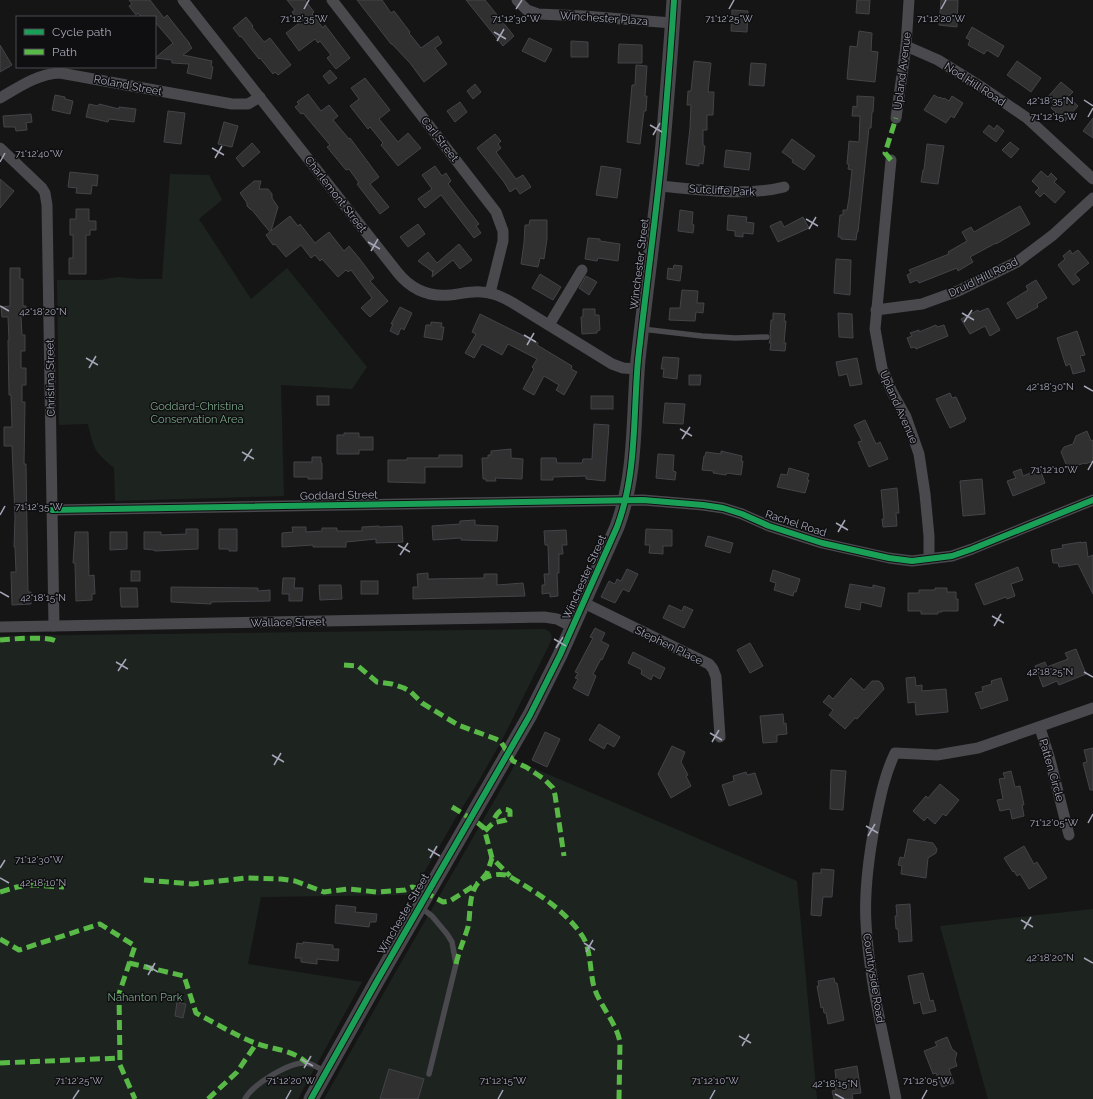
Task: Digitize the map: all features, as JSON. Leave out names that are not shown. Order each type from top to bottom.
[{"type":"street","name":"Charlemont Street","points":[[183,0],[404,280],[411,286],[434,294],[448,295],[473,292],[490,293],[506,299],[612,364],[619,367],[637,370]]},
{"type":"street","name":"Carl Street","points":[[332,0],[496,212],[502,231],[503,241],[490,293]]},
{"type":"street","name":"Winchester Plaza","points":[[517,0],[527,10],[538,14],[672,23]]},
{"type":"street","name":"Winchester Street","points":[[311,1099],[325,1072],[530,715],[573,627],[617,527],[626,499],[633,449],[637,370],[663,145],[674,0]]},
{"type":"street","name":"Upland Avenue","points":[[896,118],[906,46],[909,0]]},
{"type":"street","name":"Nod Hill Road","points":[[906,46],[938,60],[1027,118],[1093,179]]},
{"type":"street","name":"Roland Street","points":[[0,98],[41,75],[49,73],[60,73],[232,104],[248,104],[260,97]]},
{"type":"street","name":"Christina Street","points":[[0,148],[38,184],[45,193],[46,199],[54,626]]},
{"type":"street","name":"Upland Avenue","points":[[891,160],[875,329],[882,368],[892,392],[906,417],[919,454],[925,494],[929,536],[929,558]]},
{"type":"street","name":"Sutcliffe Park","points":[[658,186],[738,192],[765,191],[784,187]]},
{"type":"street","name":"Druid Hill Road","points":[[876,310],[922,304],[958,292],[1017,262],[1053,235],[1093,198]]},
{"type":"street","points":[[549,325],[582,270]]},
{"type":"street","name":"Goddard Street","points":[[52,510],[626,499]]},
{"type":"street","name":"Rachel Road","points":[[626,499],[714,506],[733,511],[769,526],[862,553],[912,561],[952,556],[1093,500]]},
{"type":"street","name":"Stephen Place","points":[[584,603],[709,664],[716,676],[720,737]]},
{"type":"street","name":"Wallace Street","points":[[0,627],[544,617],[557,619],[573,627]]},
{"type":"street","name":"Countryside Road","points":[[896,1099],[870,970],[866,922],[867,887],[872,838],[882,788],[895,753],[937,755],[966,751],[1040,728],[1093,708]]},
{"type":"street","name":"Patten Circle","points":[[1040,728],[1050,760],[1069,835]]},
{"type":"lane","points":[[642,329],[702,336],[735,338],[767,337]]},
{"type":"lane","points":[[420,906],[432,916],[452,942],[456,964],[429,1074]]},
{"type":"lane","points":[[245,1099],[249,1093],[271,1077],[282,1070],[299,1064],[310,1064],[325,1072]]},
{"type":"green space","name":"Goddard-Christina Conservation Area","points":[[170,174],[209,175],[222,200],[199,219],[251,299],[287,268],[367,367],[352,389],[281,385],[284,496],[115,501],[114,468],[102,458],[96,449],[88,424],[59,425],[57,280],[100,280],[118,277],[162,279]]},
{"type":"green space","name":"Nahanton Park","points":[[544,629],[550,632],[552,637],[551,641],[502,740],[411,895],[261,897],[248,964],[362,982],[298,1099],[0,1099],[0,636]]},
{"type":"green space","points":[[517,761],[797,881],[817,1099],[324,1099]]},
{"type":"green space","points":[[1093,909],[1093,1099],[988,1099],[940,926]]},
{"type":"building","points":[[129,0],[150,0],[164,18],[167,15],[192,48],[183,55],[212,61],[211,66],[213,67],[211,79],[187,73],[189,64],[172,63],[172,60],[156,58],[173,43],[156,23],[156,16],[140,16],[138,13],[136,15],[129,6],[132,4]]},
{"type":"building","points":[[287,0],[305,0],[314,12],[312,14],[323,28],[325,25],[350,58],[336,69],[327,58],[331,55],[320,41],[318,43],[315,39],[299,51],[286,33],[298,24],[293,17],[295,16],[292,12],[295,10]]},
{"type":"building","points":[[357,0],[382,0],[391,13],[394,11],[421,48],[438,36],[442,43],[435,48],[447,64],[424,82],[410,63],[391,44]]},
{"type":"building","points":[[466,0],[485,0],[514,36],[503,46]]},
{"type":"building","points":[[857,0],[870,0],[869,14],[856,13]]},
{"type":"building","points":[[941,0],[958,0],[957,27],[939,25]]},
{"type":"building","points":[[732,10],[748,11],[747,32],[731,31]]},
{"type":"building","points":[[246,17],[264,42],[270,38],[291,65],[278,75],[275,72],[273,74],[233,28]]},
{"type":"building","points":[[972,27],[1004,46],[998,57],[987,50],[984,54],[968,45],[970,40],[966,38]]},
{"type":"building","points":[[859,31],[872,33],[871,51],[878,52],[875,82],[847,79],[850,46],[857,47]]},
{"type":"building","points":[[529,38],[552,49],[545,62],[522,51]]},
{"type":"building","points":[[571,41],[588,42],[588,57],[571,57]]},
{"type":"building","points":[[619,44],[642,45],[642,63],[618,63]]},
{"type":"building","points":[[0,45],[12,65],[0,72]]},
{"type":"building","points":[[694,61],[711,63],[708,92],[714,92],[713,115],[707,115],[707,130],[703,130],[703,145],[705,146],[703,164],[699,163],[699,166],[686,164],[691,105],[687,105],[688,91],[691,91]]},
{"type":"building","points":[[1017,61],[1041,78],[1031,92],[1007,75]]},
{"type":"building","points":[[751,63],[766,64],[764,86],[749,85]]},
{"type":"building","points":[[636,65],[647,66],[645,96],[647,96],[646,111],[644,111],[640,144],[627,142],[632,85],[635,85]]},
{"type":"building","points":[[330,70],[337,78],[329,84],[323,76]]},
{"type":"building","points":[[365,78],[390,110],[379,119],[398,142],[408,133],[421,148],[398,166],[381,145],[383,143],[370,127],[368,129],[350,106],[359,99],[351,88]]},
{"type":"building","points":[[1061,82],[1073,92],[1068,97],[1078,106],[1065,121],[1055,114],[1056,112],[1051,108],[1054,104],[1047,98]]},
{"type":"building","points":[[475,84],[481,92],[473,99],[467,91]]},
{"type":"building","points":[[308,94],[321,111],[329,105],[338,116],[333,120],[349,139],[350,138],[379,177],[370,184],[389,207],[380,214],[357,184],[359,183],[349,169],[346,170],[327,147],[330,145],[303,113],[301,114],[295,107],[299,104],[297,102]]},
{"type":"building","points":[[55,95],[65,97],[65,99],[73,101],[70,114],[52,110]]},
{"type":"building","points":[[934,95],[949,101],[952,96],[963,103],[954,118],[951,116],[946,123],[924,110]]},
{"type":"building","points":[[857,96],[874,97],[856,240],[841,239],[841,237],[838,237],[840,215],[843,215],[843,210],[847,210],[849,198],[852,170],[848,169],[849,164],[847,164],[849,141],[859,142],[860,116],[852,116],[853,106],[857,107]]},
{"type":"building","points":[[460,102],[467,112],[455,122],[447,111]]},
{"type":"building","points":[[89,104],[98,106],[99,104],[119,109],[119,107],[136,109],[134,122],[109,119],[108,122],[86,117]]},
{"type":"building","points":[[168,111],[185,113],[181,144],[164,142]]},
{"type":"building","points":[[31,114],[32,122],[26,123],[27,130],[16,131],[15,127],[4,127],[3,116]]},
{"type":"building","points":[[1093,118],[1093,138],[1083,131]]},
{"type":"building","points":[[224,122],[238,126],[232,147],[218,144]]},
{"type":"building","points":[[989,125],[994,129],[997,125],[1004,131],[996,142],[983,132]]},
{"type":"building","points":[[495,134],[501,141],[498,144],[501,148],[496,152],[516,179],[523,175],[531,187],[520,194],[516,188],[510,192],[504,182],[477,148]]},
{"type":"building","points":[[792,139],[815,156],[804,170],[792,162],[793,160],[782,152]]},
{"type":"building","points":[[1010,142],[1019,149],[1011,158],[1002,150]]},
{"type":"building","points":[[252,143],[260,152],[243,167],[236,158]]},
{"type":"building","points":[[927,144],[944,146],[938,184],[921,182]]},
{"type":"building","points":[[726,150],[751,153],[749,170],[724,167]]},
{"type":"building","points":[[435,166],[442,176],[446,173],[451,181],[448,184],[479,224],[476,226],[481,233],[474,238],[441,195],[425,208],[418,199],[432,189],[422,175]]},
{"type":"building","points":[[601,166],[621,169],[617,198],[596,195]]},
{"type":"building","points":[[1041,171],[1048,177],[1051,173],[1057,179],[1054,182],[1065,192],[1055,203],[1044,193],[1040,197],[1035,192],[1039,188],[1032,181]]},
{"type":"building","points":[[70,172],[98,175],[97,186],[92,185],[91,194],[76,193],[77,188],[68,187]]},
{"type":"building","points":[[0,179],[14,191],[0,208]]},
{"type":"building","points":[[254,181],[261,181],[259,189],[268,189],[278,207],[271,231],[290,216],[298,226],[300,224],[315,243],[329,232],[344,251],[349,246],[374,278],[370,281],[388,301],[370,317],[361,308],[372,298],[351,270],[348,272],[346,270],[338,277],[322,259],[320,261],[315,255],[311,258],[301,245],[286,257],[275,244],[273,245],[266,235],[270,232],[247,206],[247,203],[240,193]]},
{"type":"building","points":[[1020,206],[1030,224],[970,257],[973,262],[958,271],[957,268],[919,283],[917,280],[910,283],[907,275],[911,273],[909,270],[949,254],[948,252],[967,241],[962,232],[971,227],[974,232]]},
{"type":"building","points":[[76,209],[89,209],[89,221],[96,221],[96,230],[90,230],[90,235],[86,235],[86,274],[69,274],[69,258],[73,258],[73,235],[70,235],[70,219],[76,219]]},
{"type":"building","points":[[680,210],[693,212],[693,233],[678,231]]},
{"type":"building","points":[[728,215],[747,217],[746,222],[754,223],[753,234],[743,233],[743,237],[735,236],[735,231],[727,230]]},
{"type":"building","points":[[803,217],[809,228],[778,242],[770,226],[781,221],[784,227]]},
{"type":"building","points":[[530,220],[547,220],[547,239],[544,259],[540,258],[538,267],[521,264],[525,225],[529,225]]},
{"type":"building","points":[[418,224],[425,234],[408,247],[400,237]]},
{"type":"building","points":[[588,238],[600,239],[600,241],[620,244],[618,261],[598,258],[597,261],[585,259]]},
{"type":"building","points":[[459,244],[472,260],[460,269],[453,260],[432,277],[433,272],[418,261],[428,252],[437,263]]},
{"type":"building","points":[[1070,250],[1072,254],[1078,250],[1089,263],[1075,274],[1080,280],[1073,285],[1058,265],[1065,259],[1063,256]]},
{"type":"building","points":[[836,259],[851,260],[850,295],[834,293]]},
{"type":"building","points":[[674,265],[682,266],[680,281],[667,279],[668,268],[673,269]]},
{"type":"building","points":[[10,268],[20,268],[20,279],[23,279],[23,306],[26,306],[26,316],[21,316],[22,335],[25,335],[25,351],[21,351],[21,368],[26,368],[26,385],[22,385],[22,402],[25,402],[24,464],[26,464],[28,592],[31,592],[31,604],[12,605],[11,572],[16,572],[14,547],[15,517],[12,446],[4,446],[4,427],[12,427],[11,395],[9,395],[9,340],[8,317],[2,317],[1,307],[10,306]]},
{"type":"building","points":[[540,274],[561,287],[553,300],[532,288]]},
{"type":"building","points":[[586,276],[597,282],[589,295],[579,288]]},
{"type":"building","points":[[1036,280],[1047,298],[1037,304],[1038,307],[1017,319],[1007,303],[1028,290],[1026,286]]},
{"type":"building","points":[[682,290],[698,291],[697,303],[704,303],[703,313],[696,312],[695,321],[669,320],[670,308],[680,308]]},
{"type":"building","points":[[400,307],[412,313],[404,330],[401,328],[398,335],[390,331],[393,324],[391,324]]},
{"type":"building","points":[[988,308],[1000,330],[990,336],[985,326],[970,334],[961,319],[978,310],[979,312]]},
{"type":"building","points":[[583,309],[595,309],[595,315],[599,315],[600,330],[597,331],[597,333],[582,334],[581,317],[583,317]]},
{"type":"building","points":[[773,313],[785,314],[785,351],[770,350],[771,343],[769,343]]},
{"type":"building","points":[[838,313],[852,314],[853,338],[839,337]]},
{"type":"building","points":[[480,314],[538,343],[537,345],[572,366],[571,369],[577,372],[564,395],[556,390],[559,385],[544,376],[534,395],[523,389],[534,369],[532,367],[537,359],[508,344],[502,355],[482,344],[474,358],[465,353],[476,334],[472,332]]},
{"type":"building","points":[[431,322],[442,323],[441,327],[444,327],[442,340],[424,337],[426,325],[431,325]]},
{"type":"building","points":[[936,325],[937,327],[944,325],[948,336],[916,349],[915,347],[911,348],[907,338],[912,336],[910,333],[919,330],[919,332]]},
{"type":"building","points":[[1077,331],[1085,355],[1080,356],[1085,371],[1073,374],[1070,364],[1066,366],[1057,338]]},
{"type":"building","points":[[663,357],[679,358],[677,379],[663,377],[664,369],[661,369]]},
{"type":"building","points":[[857,358],[862,384],[850,386],[847,374],[839,376],[836,362]]},
{"type":"building","points":[[689,375],[701,375],[700,385],[689,385]]},
{"type":"building","points":[[950,393],[952,398],[956,397],[966,419],[964,420],[965,421],[950,428],[936,399]]},
{"type":"building","points":[[317,396],[329,396],[329,405],[317,405]]},
{"type":"building","points":[[591,396],[613,396],[613,409],[591,409]]},
{"type":"building","points":[[665,403],[685,404],[683,424],[663,423]]},
{"type":"building","points":[[865,420],[876,444],[880,442],[888,459],[869,467],[858,442],[862,441],[854,425]]},
{"type":"building","points":[[594,424],[609,425],[605,481],[586,479],[586,476],[553,477],[553,480],[541,480],[541,458],[556,458],[557,463],[582,463],[583,459],[592,459]]},
{"type":"building","points":[[1087,431],[1091,441],[1093,440],[1093,461],[1068,469],[1061,452],[1064,447],[1073,444],[1076,436]]},
{"type":"building","points":[[344,433],[359,433],[359,437],[373,437],[373,450],[359,450],[359,454],[337,454],[337,435],[344,435]]},
{"type":"building","points":[[511,449],[511,458],[523,459],[522,479],[495,478],[496,481],[486,481],[486,479],[483,479],[482,458],[488,458],[488,455],[491,455],[491,451]]},
{"type":"building","points":[[721,451],[742,456],[741,461],[743,461],[741,475],[727,473],[726,475],[713,473],[714,471],[702,470],[706,452],[721,454]]},
{"type":"building","points":[[658,454],[674,455],[673,471],[676,472],[675,480],[656,478]]},
{"type":"building","points":[[439,455],[462,455],[462,467],[425,467],[425,483],[388,482],[388,460],[407,460],[407,458],[439,458]]},
{"type":"building","points":[[312,457],[321,457],[322,479],[294,477],[294,462],[312,462]]},
{"type":"building","points":[[789,468],[809,474],[807,480],[809,480],[805,493],[777,487],[781,474],[787,475]]},
{"type":"building","points":[[1021,469],[1023,476],[1040,469],[1045,483],[1013,496],[1007,481],[1016,478],[1013,472]]},
{"type":"building","points":[[982,479],[985,514],[963,516],[960,481]]},
{"type":"building","points":[[897,488],[899,513],[896,513],[897,526],[883,527],[882,519],[884,519],[881,490]]},
{"type":"building","points":[[475,520],[475,525],[498,526],[497,541],[461,540],[461,538],[433,540],[432,526],[460,524],[460,521]]},
{"type":"building","points":[[402,526],[403,542],[376,543],[376,539],[346,542],[346,547],[313,547],[313,545],[282,547],[282,533],[293,532],[292,527],[306,527],[306,532],[322,531],[322,528],[337,528],[337,531],[362,531],[362,527]]},
{"type":"building","points":[[186,529],[198,529],[198,549],[155,551],[144,549],[144,532],[161,532],[161,535],[186,534]]},
{"type":"building","points":[[219,529],[237,529],[237,551],[219,549]]},
{"type":"building","points":[[646,529],[672,530],[672,546],[663,546],[663,554],[649,553],[650,545],[645,545]]},
{"type":"building","points":[[566,530],[567,545],[562,545],[563,554],[559,554],[559,573],[557,573],[558,596],[550,597],[550,593],[542,594],[542,585],[545,585],[544,574],[549,574],[548,545],[545,545],[544,531]]},
{"type":"building","points":[[75,532],[88,532],[89,576],[94,575],[95,594],[92,594],[92,600],[76,601],[75,563],[73,563]]},
{"type":"building","points":[[110,532],[127,532],[127,549],[110,550]]},
{"type":"building","points":[[708,536],[733,543],[730,553],[705,546]]},
{"type":"building","points":[[1086,542],[1088,557],[1093,555],[1093,594],[1078,564],[1059,567],[1058,563],[1053,563],[1051,550],[1063,548],[1062,545]]},
{"type":"building","points":[[1018,567],[1023,580],[1011,584],[1015,596],[1007,599],[1006,597],[984,605],[975,584]]},
{"type":"building","points":[[627,569],[638,574],[629,592],[623,589],[615,603],[601,597],[609,581],[615,584],[617,579],[621,581]]},
{"type":"building","points":[[773,570],[800,579],[796,592],[794,592],[793,596],[774,590],[776,583],[770,581]]},
{"type":"building","points":[[131,571],[140,571],[140,581],[131,581]]},
{"type":"building","points":[[428,573],[428,579],[484,578],[484,574],[497,574],[497,585],[523,583],[525,596],[413,599],[413,587],[418,587],[417,574]]},
{"type":"building","points":[[283,578],[295,578],[294,588],[303,588],[302,601],[289,601],[289,594],[282,594]]},
{"type":"building","points":[[361,581],[378,581],[378,594],[361,594]]},
{"type":"building","points":[[850,584],[873,588],[873,585],[885,588],[881,607],[861,602],[860,610],[845,607]]},
{"type":"building","points":[[319,585],[341,585],[342,599],[320,600]]},
{"type":"building","points":[[171,587],[258,588],[258,591],[270,590],[270,601],[211,602],[211,604],[171,602]]},
{"type":"building","points":[[120,588],[137,588],[138,607],[121,607]]},
{"type":"building","points":[[935,588],[947,588],[947,592],[956,592],[956,599],[958,599],[958,611],[942,611],[938,612],[938,614],[921,614],[921,611],[908,611],[908,593],[919,593],[919,590],[935,590]]},
{"type":"building","points":[[669,605],[682,611],[684,606],[693,610],[684,628],[663,618]]},
{"type":"building","points":[[595,628],[605,633],[601,641],[609,645],[593,674],[596,676],[588,696],[573,688],[578,679],[575,678],[578,673],[575,672],[593,638],[590,637]]},
{"type":"building","points":[[750,643],[763,666],[750,673],[737,650]]},
{"type":"building","points":[[1076,649],[1086,674],[1059,685],[1057,681],[1043,687],[1035,666],[1045,662],[1047,667],[1068,659],[1065,653]]},
{"type":"building","points":[[633,652],[665,668],[660,679],[653,675],[651,680],[641,674],[642,670],[628,663]]},
{"type":"building","points":[[915,677],[916,686],[922,685],[922,691],[946,689],[948,712],[916,715],[915,702],[908,703],[906,678]]},
{"type":"building","points":[[851,678],[864,690],[872,681],[879,681],[884,689],[857,719],[855,718],[845,729],[829,715],[833,710],[823,702],[829,695],[833,699]]},
{"type":"building","points":[[1001,678],[1008,700],[981,709],[975,693],[983,691],[982,687],[992,684],[991,681]]},
{"type":"building","points":[[783,714],[787,734],[777,735],[777,742],[763,743],[760,716]]},
{"type":"building","points":[[599,724],[620,737],[614,747],[607,743],[604,749],[589,740]]},
{"type":"building","points":[[545,732],[560,739],[547,767],[532,760]]},
{"type":"building","points":[[672,746],[685,752],[681,762],[688,775],[686,776],[691,786],[671,798],[658,774]]},
{"type":"building","points":[[1093,748],[1093,790],[1090,790],[1083,763],[1087,762],[1084,750]]},
{"type":"building","points":[[831,770],[846,771],[843,810],[830,809]]},
{"type":"building","points":[[1011,771],[1015,787],[1020,786],[1024,805],[1022,805],[1024,816],[1012,819],[1010,809],[1000,811],[997,800],[1003,799],[999,779],[1005,778],[1003,773]]},
{"type":"building","points":[[746,772],[747,775],[755,773],[762,794],[729,806],[722,785],[734,781],[733,776]]},
{"type":"building","points":[[940,784],[959,800],[946,816],[943,814],[935,824],[927,817],[924,821],[913,811],[926,796],[928,798]]},
{"type":"building","points":[[908,839],[933,843],[937,849],[936,853],[928,858],[926,878],[901,874],[902,866],[898,865],[900,857],[904,858]]},
{"type":"building","points":[[1024,846],[1034,864],[1037,862],[1047,878],[1029,889],[1020,874],[1017,876],[1014,871],[1013,872],[1004,858]]},
{"type":"building","points":[[821,869],[834,870],[832,897],[823,897],[821,916],[811,915],[813,873],[821,873]]},
{"type":"building","points":[[910,904],[912,941],[899,942],[898,929],[896,929],[896,905]]},
{"type":"building","points":[[336,905],[356,907],[355,912],[377,914],[376,922],[370,922],[369,927],[335,923]]},
{"type":"building","points":[[303,942],[333,945],[333,949],[339,949],[338,961],[317,959],[317,964],[301,962],[301,958],[295,958],[297,943],[303,944]]},
{"type":"building","points":[[923,973],[930,1001],[933,1000],[936,1011],[923,1014],[920,1002],[914,1004],[908,976]]},
{"type":"building","points":[[834,978],[835,983],[837,983],[844,1020],[828,1024],[826,1013],[824,1013],[823,1007],[821,1008],[817,986],[819,986],[818,981]]},
{"type":"building","points":[[177,1002],[186,1004],[183,1018],[175,1016]]},
{"type":"building","points":[[947,1037],[952,1049],[957,1053],[955,1060],[957,1066],[949,1069],[954,1083],[942,1087],[936,1073],[933,1074],[924,1051],[937,1046],[935,1042]]},
{"type":"building","points":[[857,1066],[861,1093],[852,1094],[853,1099],[834,1099],[832,1091],[836,1090],[834,1080],[836,1079],[835,1070]]},
{"type":"building","points":[[389,1069],[424,1079],[418,1099],[380,1099]]},
{"type":"marked path","points":[[891,160],[885,153],[896,118]]},
{"type":"marked path","points":[[0,640],[37,638],[56,641]]},
{"type":"marked path","points":[[344,665],[358,666],[377,682],[392,684],[404,688],[411,692],[422,703],[458,725],[496,739],[501,742],[513,761],[526,767],[544,779],[553,788],[555,795],[564,856]]},
{"type":"marked path","points":[[452,807],[484,828],[492,858],[510,876]]},
{"type":"marked path","points":[[485,831],[493,823],[506,820],[510,817],[510,811],[501,810],[495,817],[493,823]]},
{"type":"marked path","points":[[482,879],[487,873],[492,858]]},
{"type":"marked path","points":[[456,964],[468,927],[470,904],[473,893],[478,883],[487,877],[502,874],[506,875],[556,907],[571,921],[586,942],[594,987],[618,1035],[620,1042],[619,1099]]},
{"type":"marked path","points":[[144,880],[193,884],[246,878],[281,879],[295,881],[324,892],[348,889],[377,892],[405,890],[412,887],[417,888],[443,902],[450,901],[478,883]]},
{"type":"marked path","points":[[0,892],[17,887],[32,885],[64,887]]},
{"type":"marked path","points":[[0,939],[19,950],[100,924],[135,946],[119,994],[120,1065],[135,1099]]},
{"type":"marked path","points":[[129,963],[184,976],[196,1013],[248,1040],[289,1052],[307,1063]]},
{"type":"marked path","points":[[208,1099],[237,1072],[256,1044]]},
{"type":"marked path","points":[[0,1063],[120,1058]]},
{"type":"cycle path","points":[[311,1099],[530,715],[560,655],[617,527],[628,486],[631,466],[636,381],[663,144],[674,0]]},
{"type":"cycle path","points":[[52,510],[643,500],[723,508],[742,514],[769,526],[822,543],[889,558],[912,561],[952,556],[1093,500]]}]
